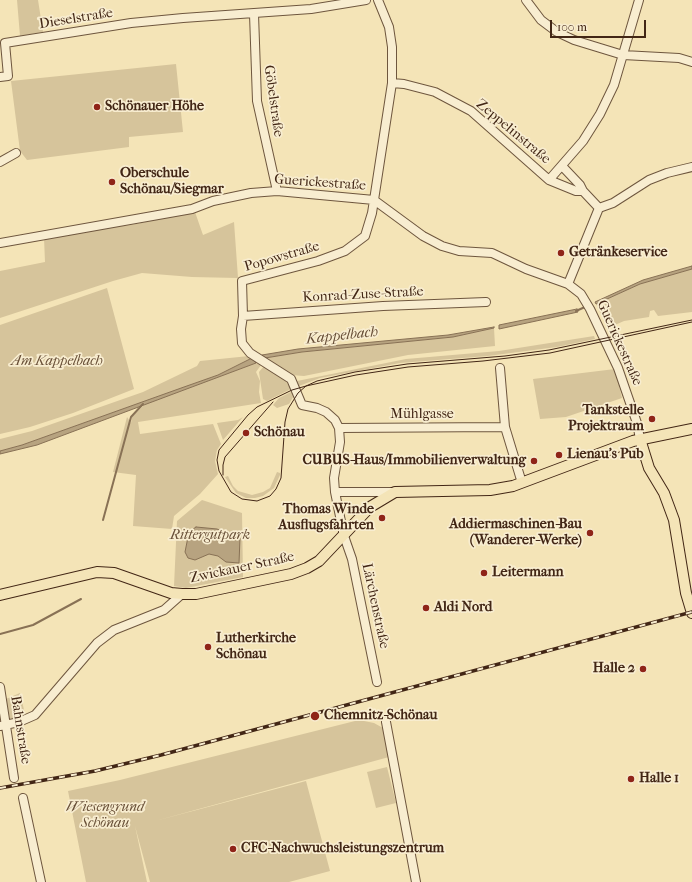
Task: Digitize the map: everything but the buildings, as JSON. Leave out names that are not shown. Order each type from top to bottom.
[{"type":"main road","name":"Zwickauer Straße","points":[[0,594],[97,572],[114,573],[171,592],[182,594],[196,594],[291,574],[307,568],[319,560],[344,536],[370,507],[395,492],[490,490],[522,483],[640,439],[692,429]]},
{"type":"main road","points":[[640,439],[649,468],[664,493],[674,520],[685,588],[692,613]]},
{"type":"street","name":"Dieselstraße","points":[[4,76],[3,44],[132,23],[311,9],[366,0]]},
{"type":"street","name":"Popowstraße","points":[[339,428],[326,412],[317,408],[302,405],[291,379],[250,353],[242,343],[242,281],[318,261],[345,251],[365,236],[374,200],[392,83],[392,47],[389,27],[378,0]]},
{"type":"street","points":[[526,0],[541,20],[557,32],[574,40],[623,55],[679,58],[692,62]]},
{"type":"street","points":[[562,166],[583,141],[600,114],[614,85],[639,0]]},
{"type":"street","name":"Göbelstraße","points":[[254,14],[257,101],[276,191]]},
{"type":"street","name":"Zeppelinstraße","points":[[392,83],[404,84],[436,92],[471,111],[549,180],[576,191],[583,191]]},
{"type":"street","points":[[0,162],[16,153]]},
{"type":"street","name":"Zeppelinstraße","points":[[549,180],[562,166],[599,208]]},
{"type":"street","points":[[568,284],[599,208],[613,203],[649,180],[667,173],[692,167]]},
{"type":"street","name":"Guerickestraße","points":[[0,243],[128,222],[192,209],[234,196],[276,191],[374,200],[423,236],[442,246],[459,251],[492,252],[526,269],[568,284],[581,294],[589,305],[620,372],[637,422],[640,439]]},
{"type":"street","name":"Konrad-Zuse-Straße","points":[[243,316],[383,306],[486,302]]},
{"type":"street","points":[[500,368],[501,428],[522,483]]},
{"type":"street","points":[[339,428],[340,442],[334,478],[335,492],[344,536]]},
{"type":"street","name":"Mühlgasse","points":[[339,428],[501,428]]},
{"type":"street","name":"Zwickauer Straße","points":[[335,492],[395,492]]},
{"type":"street","name":"Lärchenstraße","points":[[344,536],[352,559],[377,682]]},
{"type":"street","points":[[2,726],[35,715],[97,643],[114,630],[164,610],[182,594]]},
{"type":"street","name":"Bahnstraße","points":[[0,687],[2,726],[14,778]]},
{"type":"street","points":[[386,722],[416,882]]},
{"type":"street","points":[[23,798],[41,882]]},
{"type":"green space","points":[[17,0],[38,0],[43,32],[20,36]]},
{"type":"green space","name":"Schönauer Höhe","points":[[176,64],[183,132],[129,137],[129,147],[27,160],[20,151],[11,81]]},
{"type":"green space","points":[[195,212],[203,235],[234,222],[238,278],[192,277],[142,273],[0,318],[0,271],[45,262],[44,238],[85,230],[131,225]]},
{"type":"green space","points":[[692,269],[692,312],[658,316],[654,310],[650,311],[649,317],[624,321],[608,328],[596,304],[640,284]]},
{"type":"green space","name":"Am Kappelbach","points":[[107,288],[134,389],[73,413],[30,427],[0,434],[0,325]]},
{"type":"green space","points":[[494,328],[495,346],[408,355],[304,376],[291,375],[265,358],[302,352],[453,337]]},
{"type":"green space","points":[[594,336],[595,339],[557,347],[488,356],[400,363],[320,378],[299,386],[297,381],[406,359],[499,351]]},
{"type":"green space","points":[[249,356],[252,358],[218,375],[22,445],[0,451],[0,439],[32,431],[143,392],[197,366],[200,361]]},
{"type":"green space","points":[[256,363],[261,365],[256,372],[260,381],[259,392],[261,403],[138,422],[140,434],[213,424],[221,444],[217,450],[215,461],[218,474],[200,494],[174,516],[172,529],[133,526],[136,475],[113,472],[127,417],[131,423],[132,417],[145,404]]},
{"type":"green space","points":[[264,366],[286,381],[291,389],[267,401],[263,399],[259,372]]},
{"type":"green space","points":[[615,369],[622,398],[566,417],[540,419],[533,379]]},
{"type":"green space","points":[[293,391],[295,394],[289,404],[277,408],[273,405],[279,398]]},
{"type":"green space","points":[[243,417],[223,440],[217,423],[238,420]]},
{"type":"green space","points":[[277,472],[280,473],[280,475],[274,488],[263,496],[255,498],[246,498],[236,493],[225,477],[228,476],[233,486],[238,491],[252,495],[270,488]]},
{"type":"green space","name":"Rittergutpark","points":[[202,500],[242,513],[243,577],[186,588],[174,586],[177,521]]},
{"type":"green space","points":[[20,693],[25,714],[10,719],[6,699]]},
{"type":"green space","name":"Wiesengrund Schönau","points":[[359,720],[374,723],[383,728],[389,757],[155,821],[306,781],[330,871],[289,882],[150,882],[135,826],[147,882],[86,882],[68,791],[120,780]]},
{"type":"green space","points":[[387,767],[396,803],[376,808],[367,772]]},
{"type":"shaded area","points":[[692,266],[692,269],[640,284],[596,304],[595,302],[643,280]]},
{"type":"shaded area","points":[[577,309],[578,312],[499,329],[499,325]]},
{"type":"shaded area","points":[[494,327],[453,337],[302,352],[265,358],[262,355],[298,349],[448,335]]},
{"type":"shaded area","points":[[252,358],[256,363],[37,445],[0,454],[0,451],[22,445],[218,375]]},
{"type":"shaded area","points":[[196,527],[217,529],[240,538],[239,563],[226,562],[218,556],[209,554],[195,560],[188,558],[185,552],[189,532]]},
{"type":"waterway","name":"Kappelbach","points":[[576,311],[585,307]]},
{"type":"waterway","points":[[103,520],[131,417],[143,404]]},
{"type":"waterway","points":[[0,634],[33,625],[81,599]]},
{"type":"tram line","points":[[692,320],[549,350],[505,356],[407,364],[355,372],[317,381],[306,386],[298,393],[288,409],[285,422],[281,478],[276,489],[270,496],[257,501],[242,499],[231,492],[219,471],[217,460],[219,450],[248,415],[257,407],[292,390],[306,386],[356,375],[408,367],[483,361],[550,353],[692,322]]},
{"type":"tram line","points":[[223,475],[225,457],[273,402]]},
{"type":"railway","points":[[0,788],[95,771],[161,755],[692,612]]},
{"type":"place","name":"Schönauer Höhe","points":[[97,107]]},
{"type":"place","name":"Oberschule Schönau/Siegmar","points":[[112,182]]},
{"type":"place","name":"Getränkeservice","points":[[561,253]]},
{"type":"place","name":"Tankstelle Projektraum","points":[[652,419]]},
{"type":"place","name":"Schönau","points":[[246,433]]},
{"type":"place","name":"Lienau's Pub","points":[[559,455]]},
{"type":"place","name":"CUBUS-Haus/Immobilienverwaltung","points":[[534,461]]},
{"type":"place","name":"Thomas Winde Ausflugsfahrten","points":[[382,518]]},
{"type":"place","name":"Addiermaschinen-Bau (Wanderer-Werke)","points":[[590,533]]},
{"type":"place","name":"Leitermann","points":[[484,573]]},
{"type":"place","name":"Aldi Nord","points":[[426,608]]},
{"type":"place","name":"Lutherkirche Schönau","points":[[208,647]]},
{"type":"place","name":"Halle 2","points":[[643,669]]},
{"type":"place","name":"Chemnitz-Schönau","points":[[315,716]]},
{"type":"place","name":"Halle 1","points":[[631,779]]},
{"type":"place","name":"CFC-Nachwuchsleistungszentrum","points":[[233,849]]}]
